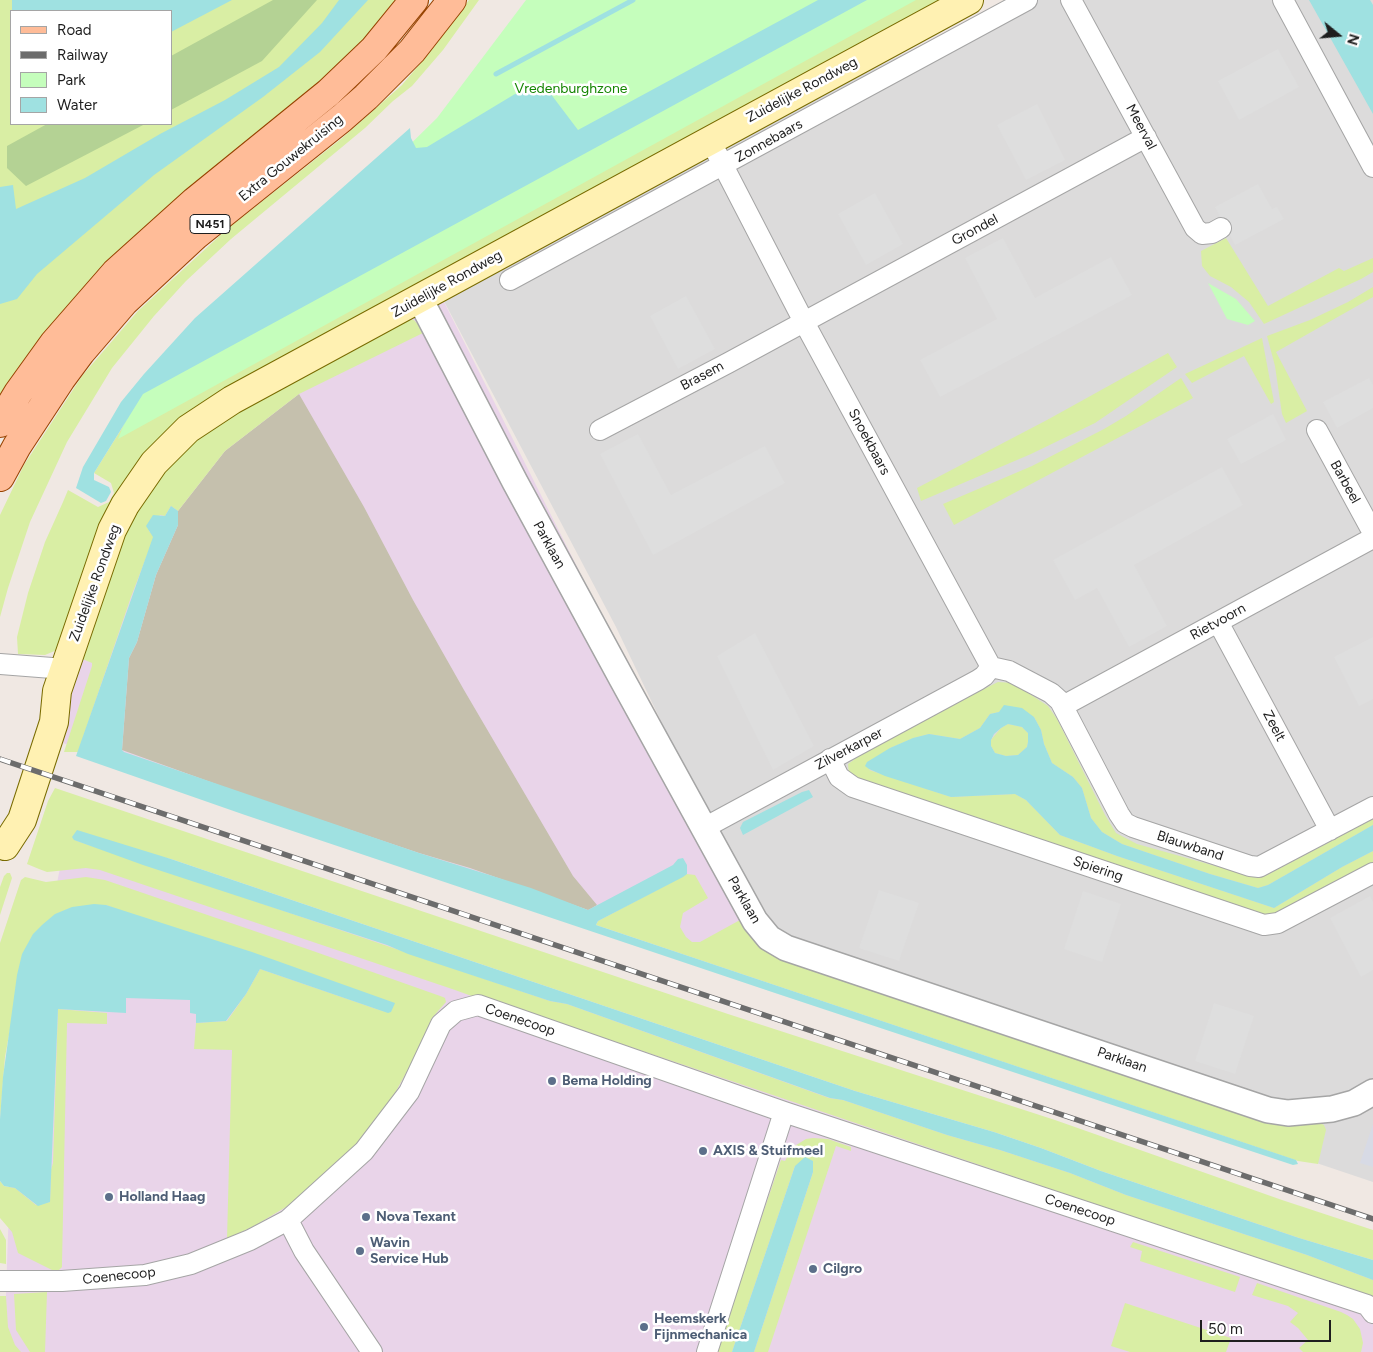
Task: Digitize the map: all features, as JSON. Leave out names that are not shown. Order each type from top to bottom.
[{"type":"main road","name":"Extra Gouwekruising","points":[[0,423],[18,393],[54,344],[115,274],[195,201],[328,93],[374,49],[414,0]]},
{"type":"main road","name":"Extra Gouwekruising","points":[[0,477],[17,446],[60,380],[124,302],[196,235],[366,97],[412,51],[452,0]]},
{"type":"main road","name":"Zuidelijke Rondweg","points":[[2,853],[22,820],[54,722],[61,680],[112,530],[134,491],[165,451],[188,429],[218,409],[969,0]]},
{"type":"street","name":"Zonnebaars","points":[[510,280],[1027,0]]},
{"type":"street","name":"Meerval","points":[[1071,0],[1195,228],[1202,234],[1212,233],[1222,228]]},
{"type":"street","points":[[1283,0],[1373,167]]},
{"type":"street","name":"Grondel","points":[[804,322],[1146,137]]},
{"type":"street","name":"Snoekbaars","points":[[710,140],[804,322],[991,668]]},
{"type":"street","name":"Parklaan","points":[[420,299],[515,482],[755,921],[769,938],[786,948],[1268,1110],[1288,1113],[1332,1109],[1354,1103],[1373,1092]]},
{"type":"street","name":"Brasem","points":[[600,430],[804,322]]},
{"type":"street","name":"Barbeel","points":[[1317,430],[1373,533]]},
{"type":"street","name":"Rietvoorn","points":[[1063,706],[1373,538]]},
{"type":"street","name":"Zeelt","points":[[1218,622],[1330,830]]},
{"type":"street","points":[[0,664],[61,680]]},
{"type":"street","points":[[991,668],[1010,671],[1056,696],[1063,706]]},
{"type":"street","name":"Zilverkarper","points":[[704,828],[978,680],[991,668]]},
{"type":"street","name":"Blauwband","points":[[1063,706],[1125,823],[1250,866],[1259,867],[1373,807]]},
{"type":"street","name":"Spiering","points":[[830,759],[839,777],[853,787],[1264,925],[1278,923],[1373,873]]},
{"type":"street","name":"Coenecoop","points":[[0,1281],[62,1281],[145,1275],[191,1264],[250,1240],[288,1220],[364,1151],[409,1092],[441,1024],[456,1011],[478,1005],[784,1112],[1367,1305],[1373,1312]]},
{"type":"street","points":[[708,1352],[784,1112]]},
{"type":"street","points":[[288,1220],[304,1250],[372,1352]]},
{"type":"shaded area","points":[[1012,0],[1373,0],[1373,1182],[787,985],[616,627],[436,286]]},
{"type":"shaded area","points":[[1278,49],[1299,87],[1239,120],[1218,81]]},
{"type":"shaded area","points":[[1037,104],[1065,160],[1026,180],[997,125]]},
{"type":"shaded area","points":[[1258,184],[1272,209],[1277,207],[1284,219],[1235,245],[1215,207]]},
{"type":"shaded area","points":[[875,193],[903,244],[866,265],[838,214]]},
{"type":"shaded area","points":[[1003,238],[1035,298],[1111,257],[1132,295],[940,397],[920,360],[997,319],[965,258]]},
{"type":"shaded area","points":[[436,286],[787,985],[39,735],[122,489]]},
{"type":"shaded area","points":[[686,296],[715,349],[678,369],[650,316]]},
{"type":"shaded area","points":[[1369,378],[1373,385],[1373,408],[1337,428],[1323,402]]},
{"type":"shaded area","points":[[299,394],[364,507],[413,600],[464,690],[573,876],[597,905],[592,908],[588,910],[470,868],[419,853],[249,796],[122,750],[129,658],[137,642],[156,575],[178,525],[178,511],[225,451]]},
{"type":"shaded area","points":[[1273,414],[1286,440],[1241,464],[1227,439]]},
{"type":"shaded area","points":[[638,434],[671,495],[765,446],[785,483],[653,555],[600,454]]},
{"type":"shaded area","points":[[1222,467],[1243,505],[1134,565],[1167,626],[1129,647],[1097,588],[1075,600],[1053,560]]},
{"type":"shaded area","points":[[755,633],[814,746],[773,770],[717,656]]},
{"type":"shaded area","points":[[1373,637],[1373,699],[1359,706],[1334,657]]},
{"type":"shaded area","points":[[68,831],[1373,1262],[1373,1352],[4,1352],[13,1089]]},
{"type":"shaded area","points":[[879,890],[919,903],[899,961],[859,948]]},
{"type":"shaded area","points":[[1083,891],[1121,904],[1102,962],[1064,949]]},
{"type":"shaded area","points":[[1370,896],[1373,902],[1373,970],[1361,977],[1330,918]]},
{"type":"shaded area","points":[[1214,1003],[1254,1016],[1235,1074],[1195,1061]]},
{"type":"shaded area","points":[[1373,1124],[1373,1167],[1360,1163]]},
{"type":"green space","points":[[0,0],[401,0],[375,32],[0,403]]},
{"type":"green space","points":[[273,0],[317,0],[262,61],[172,109],[172,55]]},
{"type":"green space","points":[[469,0],[479,0],[443,50],[412,86],[365,128],[231,239],[186,281],[154,316],[112,368],[67,442],[30,522],[0,617],[0,515],[24,465],[82,376],[138,311],[226,230],[341,139],[402,85],[434,47]]},
{"type":"green space","name":"Vredenburghzone","points":[[526,0],[916,0],[118,439],[141,383],[339,214],[437,118]]},
{"type":"green space","points":[[867,0],[952,0],[188,419],[57,650],[45,655],[18,654],[17,637],[28,593],[45,542],[68,490],[98,507],[109,502],[114,493],[111,483],[94,473],[143,394]]},
{"type":"green space","points":[[45,125],[143,125],[26,186],[7,168],[7,146]]},
{"type":"green space","points":[[1226,238],[1268,306],[1339,268],[1344,271],[1373,258],[1373,272],[1264,324],[1249,302],[1231,287],[1210,276],[1202,266],[1201,251]]},
{"type":"green space","points":[[1208,283],[1236,299],[1255,321],[1248,325],[1227,319]]},
{"type":"green space","points":[[1373,287],[1373,297],[1276,352],[1307,411],[1286,423],[1282,414],[1275,366],[1267,336],[1310,320],[1348,302]]},
{"type":"green space","points":[[402,318],[414,320],[425,332],[299,394],[225,451],[178,511],[171,506],[165,516],[160,515],[149,531],[154,537],[131,597],[78,752],[64,752],[92,666],[92,663],[80,658],[130,516],[169,462],[225,415]]},
{"type":"green space","points":[[1262,338],[1274,402],[1271,404],[1244,356],[1192,383],[1185,374]]},
{"type":"green space","points":[[1168,353],[1177,367],[1095,423],[1031,454],[921,501],[917,488],[1047,420]]},
{"type":"green space","points":[[1181,378],[1193,398],[954,525],[943,504],[1032,466],[1104,429]]},
{"type":"green space","points":[[998,682],[1013,683],[1048,706],[1057,719],[1116,833],[1137,844],[1258,878],[1373,819],[1373,825],[1268,885],[1258,888],[1122,844],[1102,832],[1091,818],[1082,788],[1073,777],[1052,763],[1044,744],[1041,730],[1034,717],[999,712],[990,714],[980,728],[960,739],[929,734],[914,738],[890,748],[869,770],[951,797],[1015,794],[1026,800],[1060,835],[1274,908],[1342,867],[1373,851],[1373,866],[1275,918],[854,781],[849,774],[848,764],[880,741]]},
{"type":"green space","points":[[1008,724],[1022,727],[1028,733],[1027,747],[1018,755],[1006,756],[995,753],[991,746],[991,740],[1001,728]]},
{"type":"green space","points":[[55,788],[728,1014],[1055,1120],[1373,1230],[1373,1260],[1299,1238],[1101,1171],[994,1132],[855,1091],[171,859],[74,840],[550,1001],[567,1004],[829,1098],[843,1100],[947,1135],[1000,1150],[1070,1173],[1126,1195],[1307,1255],[1373,1280],[1373,1298],[100,870],[86,868],[47,872],[39,869],[27,864],[48,801]]},
{"type":"green space","points":[[7,873],[10,873],[12,878],[0,915],[0,887]]},
{"type":"green space","points":[[687,874],[695,875],[708,898],[683,913],[680,927],[686,937],[692,942],[700,942],[740,920],[1316,1121],[1324,1125],[1326,1130],[1318,1164],[1298,1161],[596,925],[598,921]]},
{"type":"green space","points":[[25,877],[46,882],[86,877],[105,880],[443,997],[446,1002],[432,1018],[419,1049],[394,1095],[373,1125],[340,1162],[318,1183],[286,1207],[256,1225],[227,1239],[232,1050],[194,1049],[196,1023],[227,1021],[246,994],[260,969],[388,1013],[106,905],[11,1024],[5,1057],[0,1119],[0,943],[21,880]]},
{"type":"green space","points":[[58,1009],[107,1013],[107,1024],[67,1023],[62,1267],[58,1271],[52,1270],[18,1253],[12,1232],[0,1218],[0,1181],[4,1186],[15,1188],[36,1205],[50,1202]]},
{"type":"green space","points":[[806,1139],[828,1139],[851,1147],[851,1151],[836,1146],[768,1352],[754,1352],[813,1172],[795,1166],[732,1352],[716,1352],[781,1160],[785,1161],[793,1147]]},
{"type":"green space","points":[[0,1229],[6,1240],[6,1264],[0,1263]]},
{"type":"green space","points":[[1133,1242],[1240,1277],[1235,1292],[1140,1261],[1142,1251],[1130,1247]]},
{"type":"green space","points":[[1257,1283],[1347,1315],[1353,1319],[1360,1329],[1363,1343],[1361,1352],[1303,1352],[1299,1348],[1308,1340],[1290,1322],[1298,1313],[1288,1306],[1252,1295]]},
{"type":"green space","points":[[47,1292],[45,1352],[30,1352],[16,1330],[14,1294]]},
{"type":"green space","points":[[0,1296],[6,1296],[8,1327],[15,1345],[21,1352],[0,1352]]},
{"type":"green space","points":[[1125,1303],[1231,1338],[1226,1352],[1130,1352],[1111,1346]]},
{"type":"water","points":[[12,0],[232,0],[172,31],[172,10],[12,10]]},
{"type":"water","points":[[339,0],[368,0],[320,52],[263,97],[154,175],[37,274],[17,299],[0,304],[0,187],[13,185],[16,209],[85,178],[160,134],[225,100],[279,67],[322,23]]},
{"type":"water","points":[[818,0],[867,0],[143,394],[94,473],[94,480],[109,487],[111,492],[106,501],[101,503],[76,488],[83,467],[121,402],[195,318],[410,128],[411,138],[416,148],[427,147],[515,94],[547,89],[578,130]]},
{"type":"water","points":[[1309,0],[1370,0],[1373,5],[1373,114]]},
{"type":"water","points":[[171,506],[178,511],[178,525],[156,575],[137,642],[129,658],[122,750],[124,752],[419,853],[531,888],[588,910],[673,865],[678,859],[683,858],[687,865],[687,874],[598,921],[596,925],[1296,1160],[1298,1164],[1293,1165],[775,993],[245,815],[76,756],[153,537],[146,526],[153,515],[165,516]]},
{"type":"water","points":[[1004,705],[1022,708],[1034,717],[1041,730],[1044,744],[1052,763],[1073,777],[1082,788],[1091,818],[1102,832],[1122,844],[1258,888],[1268,885],[1373,825],[1373,851],[1342,867],[1274,908],[1060,835],[1026,800],[1015,794],[951,797],[885,776],[865,766],[867,762],[890,748],[913,738],[929,734],[960,739],[980,728],[990,714],[999,712]],"holes":[[[1008,724],[1022,727],[1028,733],[1027,747],[1018,755],[1006,756],[995,753],[991,746],[994,734]]]},
{"type":"water","points":[[809,790],[813,797],[743,835],[740,828],[743,822]]},
{"type":"water","points":[[77,830],[171,859],[855,1091],[994,1132],[1101,1171],[1299,1238],[1373,1260],[1373,1280],[1307,1255],[1126,1195],[1070,1173],[843,1100],[830,1098],[567,1004],[550,1001],[143,865],[74,840],[72,837]]},
{"type":"water","points":[[94,904],[106,905],[252,952],[395,1003],[391,1012],[388,1013],[260,969],[246,994],[226,1021],[196,1023],[196,1014],[190,1013],[190,1000],[126,998],[126,1013],[58,1009],[50,1202],[38,1206],[15,1188],[4,1186],[0,1181],[0,1119],[3,1077],[17,975],[22,954],[33,934],[42,925],[55,914],[72,907]]},
{"type":"water","points":[[805,1157],[813,1161],[813,1172],[754,1352],[732,1352],[795,1166]]},
{"type":"waterway","points":[[496,74],[633,0]]},
{"type":"railway","points":[[0,759],[1373,1219]]},
{"type":"place","name":"Bema Holding","points":[[552,1081]]},
{"type":"place","name":"AXIS & Stuifmeel","points":[[703,1151]]},
{"type":"place","name":"Holland Haag","points":[[109,1197]]},
{"type":"place","name":"Nova Texant","points":[[366,1217]]},
{"type":"place","name":"Wavin Service Hub","points":[[360,1251]]},
{"type":"place","name":"Cilgro","points":[[813,1269]]},
{"type":"place","name":"Heemskerk Fijnmechanica","points":[[644,1327]]}]
